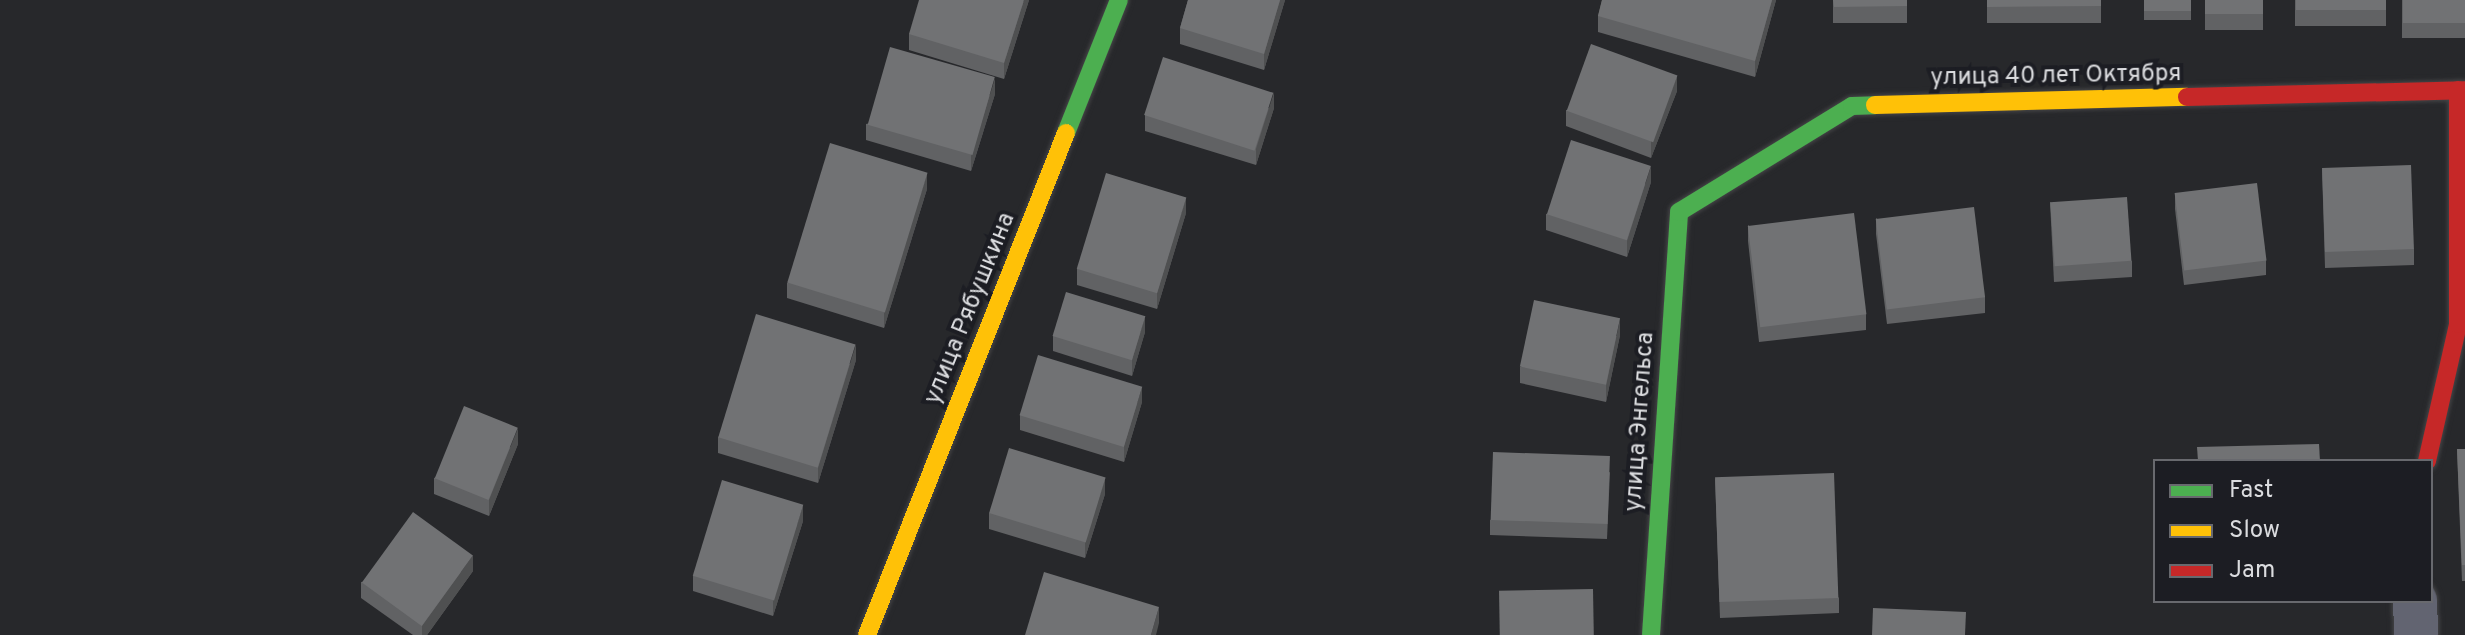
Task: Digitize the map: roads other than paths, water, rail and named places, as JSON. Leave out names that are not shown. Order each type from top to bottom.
[{"type":"street","name":"улица Рябушкина","points":[[867,635],[1119,0]]},
{"type":"street","name":"улица 40 лет Октября","points":[[1679,212],[1852,106],[2461,90]]},
{"type":"street","points":[[2427,459],[2458,324],[2461,90]]},
{"type":"street","name":"улица Энгельса","points":[[1651,635],[1679,212]]},
{"type":"street","points":[[2415,603],[2416,635]]}]
